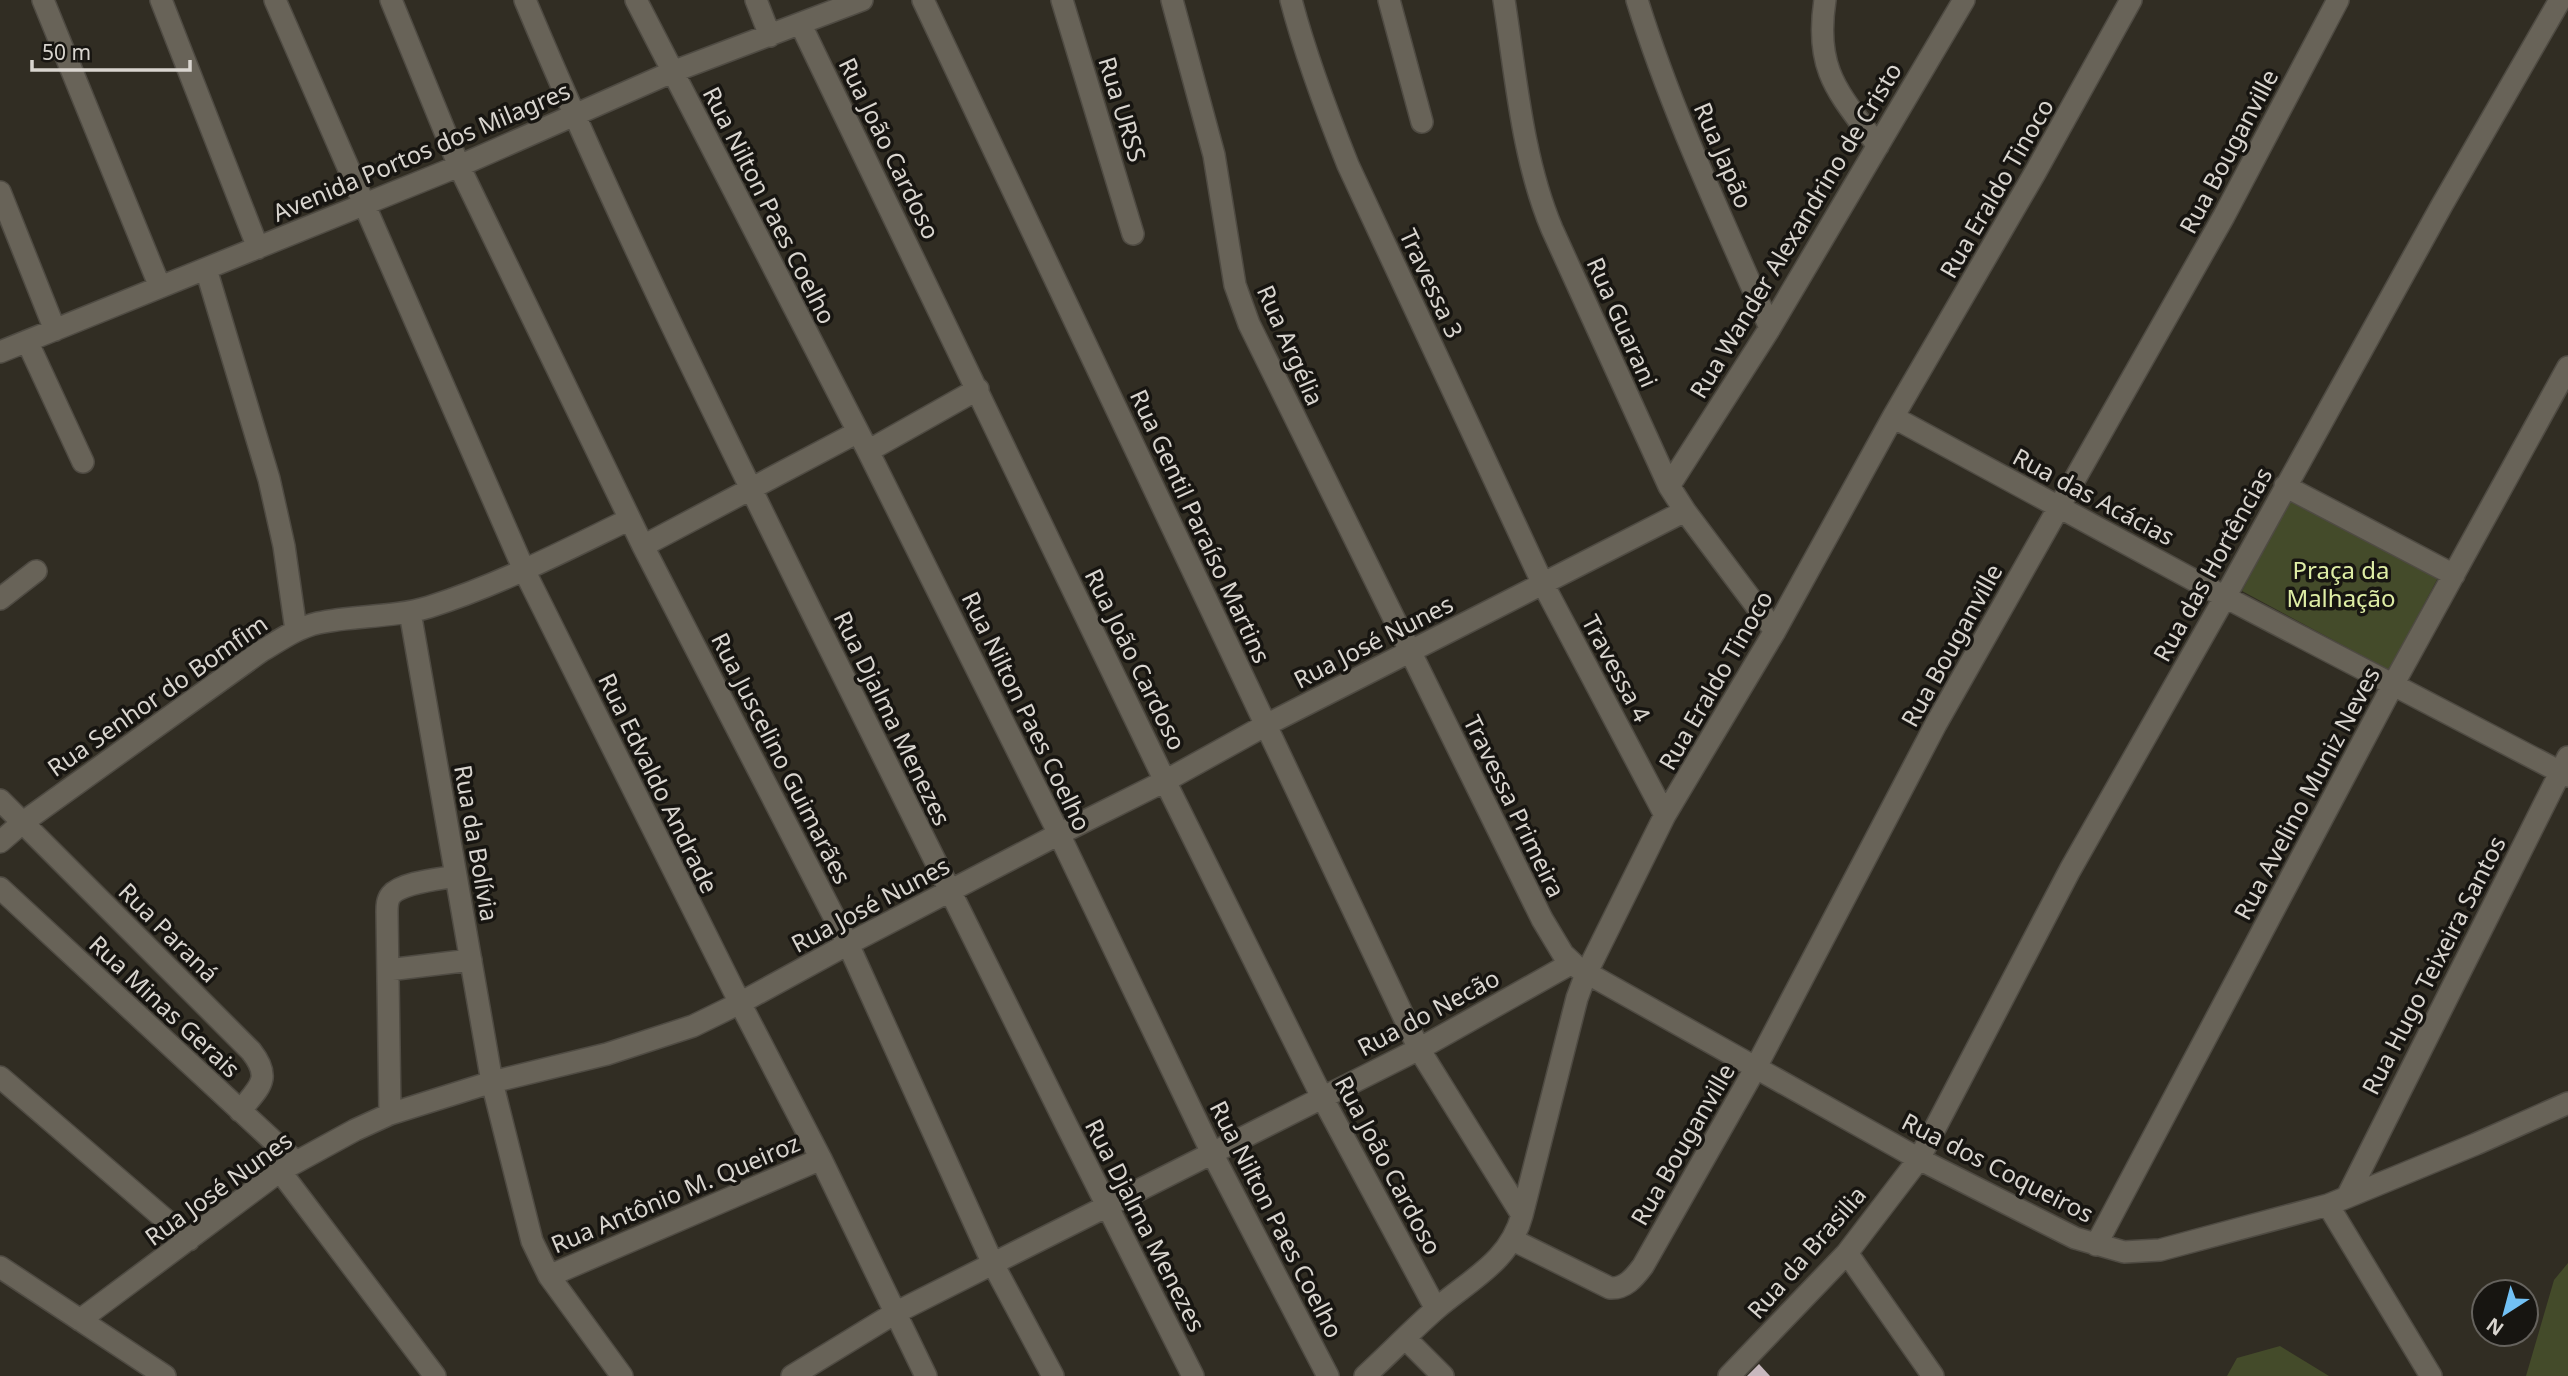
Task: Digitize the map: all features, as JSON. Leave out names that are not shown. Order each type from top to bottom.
[{"type":"street","points":[[44,0],[160,288]]},
{"type":"street","points":[[161,0],[258,248]]},
{"type":"street","name":"Rua Edvaldo Andrade","points":[[275,0],[524,570],[821,1159],[926,1376]]},
{"type":"street","name":"Rua Juscelino Guimarães","points":[[391,0],[459,166],[643,546],[848,944],[993,1264],[1053,1376]]},
{"type":"street","name":"Rua Djalma Menezes","points":[[525,0],[573,116],[750,488],[1193,1376]]},
{"type":"street","name":"Rua Nilton Paes Coelho","points":[[636,0],[868,451],[1059,834],[1212,1153],[1328,1376]]},
{"type":"street","points":[[756,0],[770,36]]},
{"type":"street","name":"Avenida Portos dos Milagres","points":[[0,352],[459,166],[672,72],[862,0]]},
{"type":"street","name":"Rua Gentil Paraíso Martins","points":[[923,0],[1419,1049],[1522,1215]]},
{"type":"street","name":"Rua URSS","points":[[1062,0],[1133,234]]},
{"type":"street","name":"Rua Argélia","points":[[1172,0],[1214,155],[1235,285],[1249,324],[1409,652]]},
{"type":"street","name":"Travessa 3","points":[[1292,0],[1302,41],[1348,165],[1542,582]]},
{"type":"street","points":[[1389,0],[1422,122]]},
{"type":"street","name":"Rua Guarani","points":[[1504,0],[1532,168],[1540,200],[1669,486],[1775,631]]},
{"type":"street","name":"Rua Japão","points":[[1637,0],[1685,133],[1770,328]]},
{"type":"street","points":[[1825,0],[1822,42],[1826,66],[1835,87],[1878,146]]},
{"type":"street","name":"Rua Wander Alexandrino de Cristo","points":[[1669,486],[1770,328],[1964,0]]},
{"type":"street","name":"Rua Eraldo Tinoco","points":[[1365,1376],[1436,1310],[1496,1260],[1513,1240],[1522,1215],[1577,998],[1579,968],[1665,815],[1775,631],[1893,417],[2022,197],[2131,0]]},
{"type":"street","name":"Rua Bouganville","points":[[1513,1240],[1614,1289],[1634,1279],[1755,1069],[1936,724],[2217,228],[2338,0]]},
{"type":"street","name":"Rua das Hortências","points":[[1919,1159],[2070,870],[2225,597],[2448,193],[2560,0]]},
{"type":"street","name":"Rua João Cardoso","points":[[801,25],[1166,781],[1322,1097],[1436,1310]]},
{"type":"street","points":[[0,192],[55,330]]},
{"type":"street","points":[[206,270],[269,479],[284,546],[296,630]]},
{"type":"street","points":[[27,341],[83,462]]},
{"type":"street","name":"Rua Avelino Muniz Neves","points":[[2096,1245],[2394,683],[2568,367]]},
{"type":"street","points":[[868,451],[978,389]]},
{"type":"street","name":"Rua das Acácias","points":[[1893,417],[2225,597],[2565,768]]},
{"type":"street","points":[[643,546],[858,432]]},
{"type":"street","points":[[2285,486],[2454,575]]},
{"type":"street","name":"Rua José Nunes","points":[[80,1320],[288,1166],[355,1129],[390,1114],[492,1082],[658,1039],[740,1003],[949,891],[1166,781],[1266,725],[1685,511]]},
{"type":"street","name":"Rua Senhor do Bomfim","points":[[0,842],[22,823],[260,652],[296,630],[318,623],[410,612],[464,596],[630,519]]},
{"type":"street","points":[[0,599],[36,571]]},
{"type":"street","name":"Travessa 4","points":[[1542,582],[1665,815]]},
{"type":"street","name":"Rua da Bolívia","points":[[410,612],[492,1082],[532,1241],[549,1276],[622,1376]]},
{"type":"street","name":"Travessa Primeira","points":[[1409,652],[1542,919],[1563,954],[1579,968]]},
{"type":"street","name":"Rua Hugo Teixeira Santos","points":[[2337,1201],[2565,768]]},
{"type":"street","name":"Rua Paraná","points":[[0,800],[261,1065],[261,1084],[240,1111]]},
{"type":"street","points":[[390,1114],[387,912],[390,896],[402,888],[456,876]]},
{"type":"street","name":"Rua Minas Gerais","points":[[0,888],[240,1111],[288,1166],[435,1376]]},
{"type":"street","points":[[388,970],[471,960]]},
{"type":"street","name":"Rua dos Coqueiros","points":[[1579,968],[1919,1159],[2019,1211],[2096,1245],[2124,1252],[2160,1251],[2337,1201],[2568,1103]]},
{"type":"street","name":"Rua do Necão","points":[[792,1376],[895,1313],[1579,968]]},
{"type":"street","points":[[0,1077],[189,1240]]},
{"type":"street","name":"Rua Antônio M. Queiroz","points":[[549,1276],[821,1159]]},
{"type":"street","name":"Rua da Brasilia","points":[[1730,1376],[1847,1253],[1919,1159]]},
{"type":"street","points":[[2337,1201],[2431,1376]]},
{"type":"street","points":[[1847,1253],[1934,1376]]},
{"type":"street","points":[[0,1267],[165,1376]]},
{"type":"street","points":[[1405,1338],[1443,1376]]},
{"type":"green space","name":"Praça da Malhação","points":[[2293,495],[2440,574],[2389,670],[2242,591]]},
{"type":"green space","points":[[2568,1263],[2568,1376],[2526,1376],[2534,1348],[2540,1348],[2540,1328],[2554,1280]]},
{"type":"green space","points":[[2280,1346],[2329,1376],[2227,1376],[2237,1358]]},
{"type":"building","points":[[1759,1364],[1770,1376],[1747,1376]]}]
